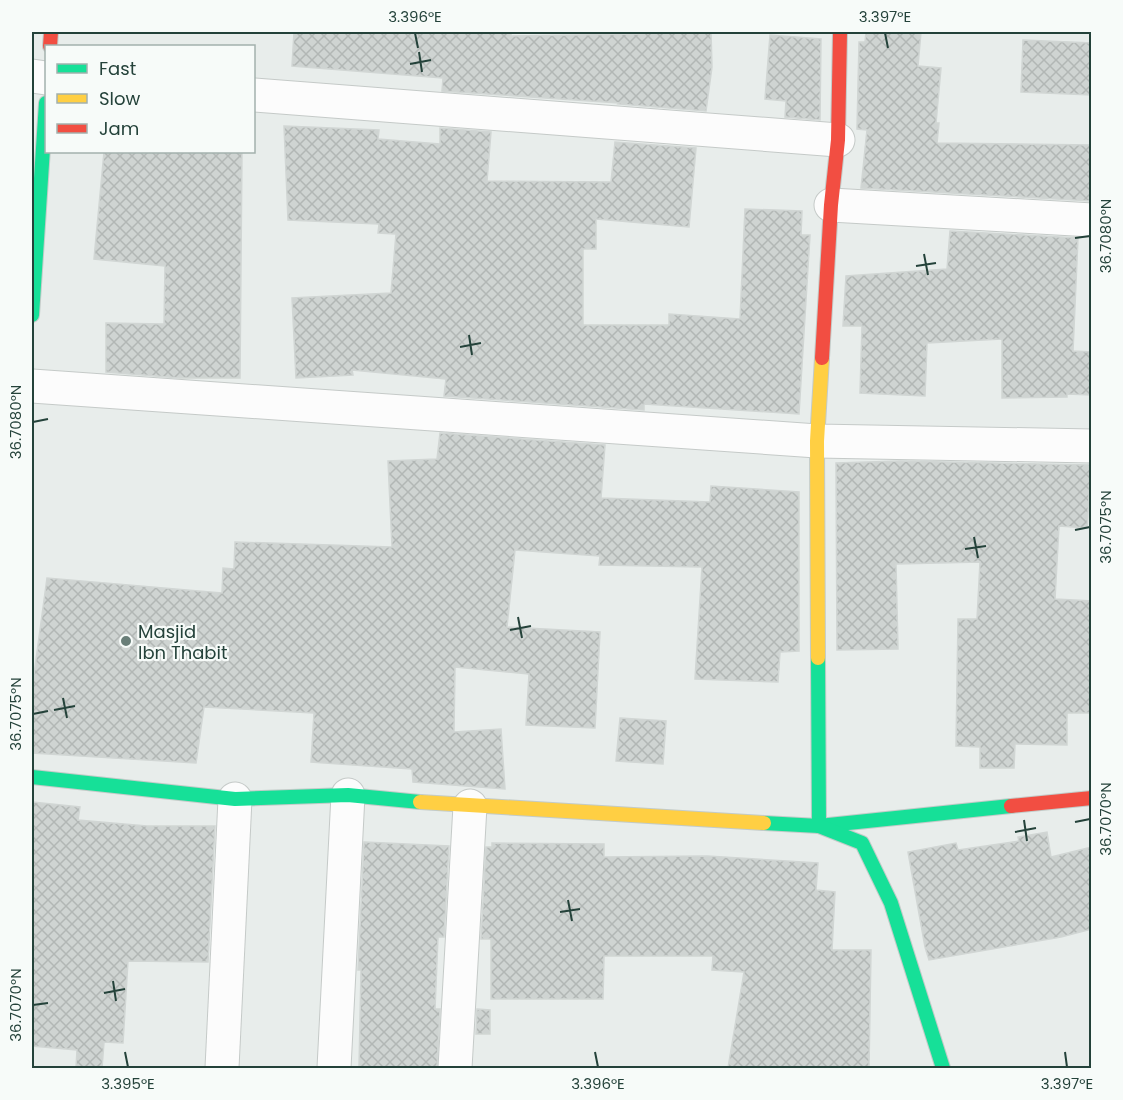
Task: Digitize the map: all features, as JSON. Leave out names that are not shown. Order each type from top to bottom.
[{"type":"street","points":[[819,826],[816,441],[831,205],[838,140],[840,32]]},
{"type":"street","points":[[255,95],[838,140]]},
{"type":"street","points":[[32,315],[45,118]]},
{"type":"street","points":[[831,205],[1092,220]]},
{"type":"street","points":[[32,386],[816,441],[1092,446]]},
{"type":"street","points":[[32,777],[235,799],[348,795],[471,806],[819,826],[1092,798]]},
{"type":"street","points":[[334,1068],[348,795]]},
{"type":"street","points":[[222,1068],[235,799]]},
{"type":"street","points":[[455,1068],[471,806]]},
{"type":"street","points":[[819,826],[862,843],[891,903],[944,1068]]},
{"type":"building","points":[[294,32],[511,32],[511,36],[711,32],[712,67],[706,111],[442,91],[443,78],[292,66]]},
{"type":"building","points":[[866,32],[921,32],[918,66],[941,68],[936,123],[939,123],[937,143],[1092,145],[1092,201],[861,188],[867,130],[857,129],[859,42],[865,42]]},
{"type":"building","points":[[770,35],[821,39],[820,120],[785,117],[786,101],[765,99]]},
{"type":"building","points":[[1023,40],[1092,43],[1092,95],[1021,92]]},
{"type":"building","points":[[284,126],[379,130],[378,139],[440,144],[440,128],[491,132],[487,181],[611,182],[615,142],[696,148],[689,227],[596,219],[596,249],[583,249],[583,325],[669,325],[669,314],[740,319],[745,209],[802,211],[801,235],[810,235],[799,414],[644,404],[644,410],[444,396],[446,379],[352,370],[353,375],[296,378],[292,298],[391,293],[396,234],[378,233],[379,224],[288,220]]},
{"type":"building","points":[[104,153],[242,153],[240,378],[180,378],[106,372],[106,323],[164,324],[165,266],[94,259]]},
{"type":"building","points":[[950,231],[1078,238],[1073,351],[1092,352],[1092,395],[1067,394],[1067,397],[1002,398],[1002,339],[927,343],[925,396],[860,393],[862,326],[843,326],[846,276],[947,269]]},
{"type":"building","points":[[440,433],[605,445],[601,498],[710,502],[711,486],[799,492],[799,651],[780,652],[778,682],[695,679],[702,567],[599,565],[600,556],[515,550],[507,627],[600,632],[595,728],[526,725],[529,674],[455,667],[454,732],[501,729],[505,789],[413,782],[412,769],[311,762],[314,713],[204,707],[196,763],[32,753],[32,689],[47,578],[222,593],[223,568],[234,569],[235,542],[392,547],[388,461],[437,459]]},
{"type":"building","points":[[900,461],[1091,465],[1087,528],[1059,526],[1055,599],[1092,601],[1092,713],[1067,713],[1067,745],[1015,744],[1014,768],[980,768],[980,747],[956,746],[958,619],[977,619],[980,562],[896,564],[898,649],[837,650],[836,463]]},
{"type":"building","points":[[620,718],[666,721],[663,764],[616,761]]},
{"type":"building","points":[[32,802],[80,807],[78,820],[147,826],[215,826],[208,962],[128,961],[123,1043],[104,1042],[102,1068],[76,1068],[77,1050],[32,1046]]},
{"type":"building","points":[[1047,832],[1051,857],[1092,847],[1092,929],[1061,937],[929,960],[908,852],[956,843],[958,850],[1019,841],[1018,837]]},
{"type":"building","points":[[364,842],[449,846],[444,937],[438,937],[435,1009],[440,1009],[437,1068],[359,1068],[361,970],[358,970]]},
{"type":"building","points":[[492,843],[604,844],[604,857],[707,856],[818,863],[816,890],[835,892],[832,950],[871,950],[869,1068],[728,1068],[744,972],[712,970],[713,956],[604,956],[603,999],[491,999],[491,939],[481,939],[486,847],[492,847]]},
{"type":"building","points":[[477,1009],[490,1010],[490,1034],[476,1034]]},
{"type":"traffic: fast","points":[[32,315],[45,118]]},
{"type":"traffic: fast","points":[[818,658],[819,826],[1011,806]]},
{"type":"traffic: fast","points":[[32,777],[235,799],[348,795],[420,802]]},
{"type":"traffic: fast","points":[[764,823],[819,826],[862,843],[891,903],[943,1068]]},
{"type":"traffic: slow","points":[[818,658],[817,441],[822,358]]},
{"type":"traffic: slow","points":[[420,802],[764,823]]},
{"type":"traffic: jam","points":[[50,45],[51,32]]},
{"type":"traffic: jam","points":[[822,358],[831,205],[838,140],[840,32]]},
{"type":"traffic: jam","points":[[1011,806],[1092,798]]},
{"type":"place","name":"Masjid Ibn Thabit","points":[[126,641]]}]
